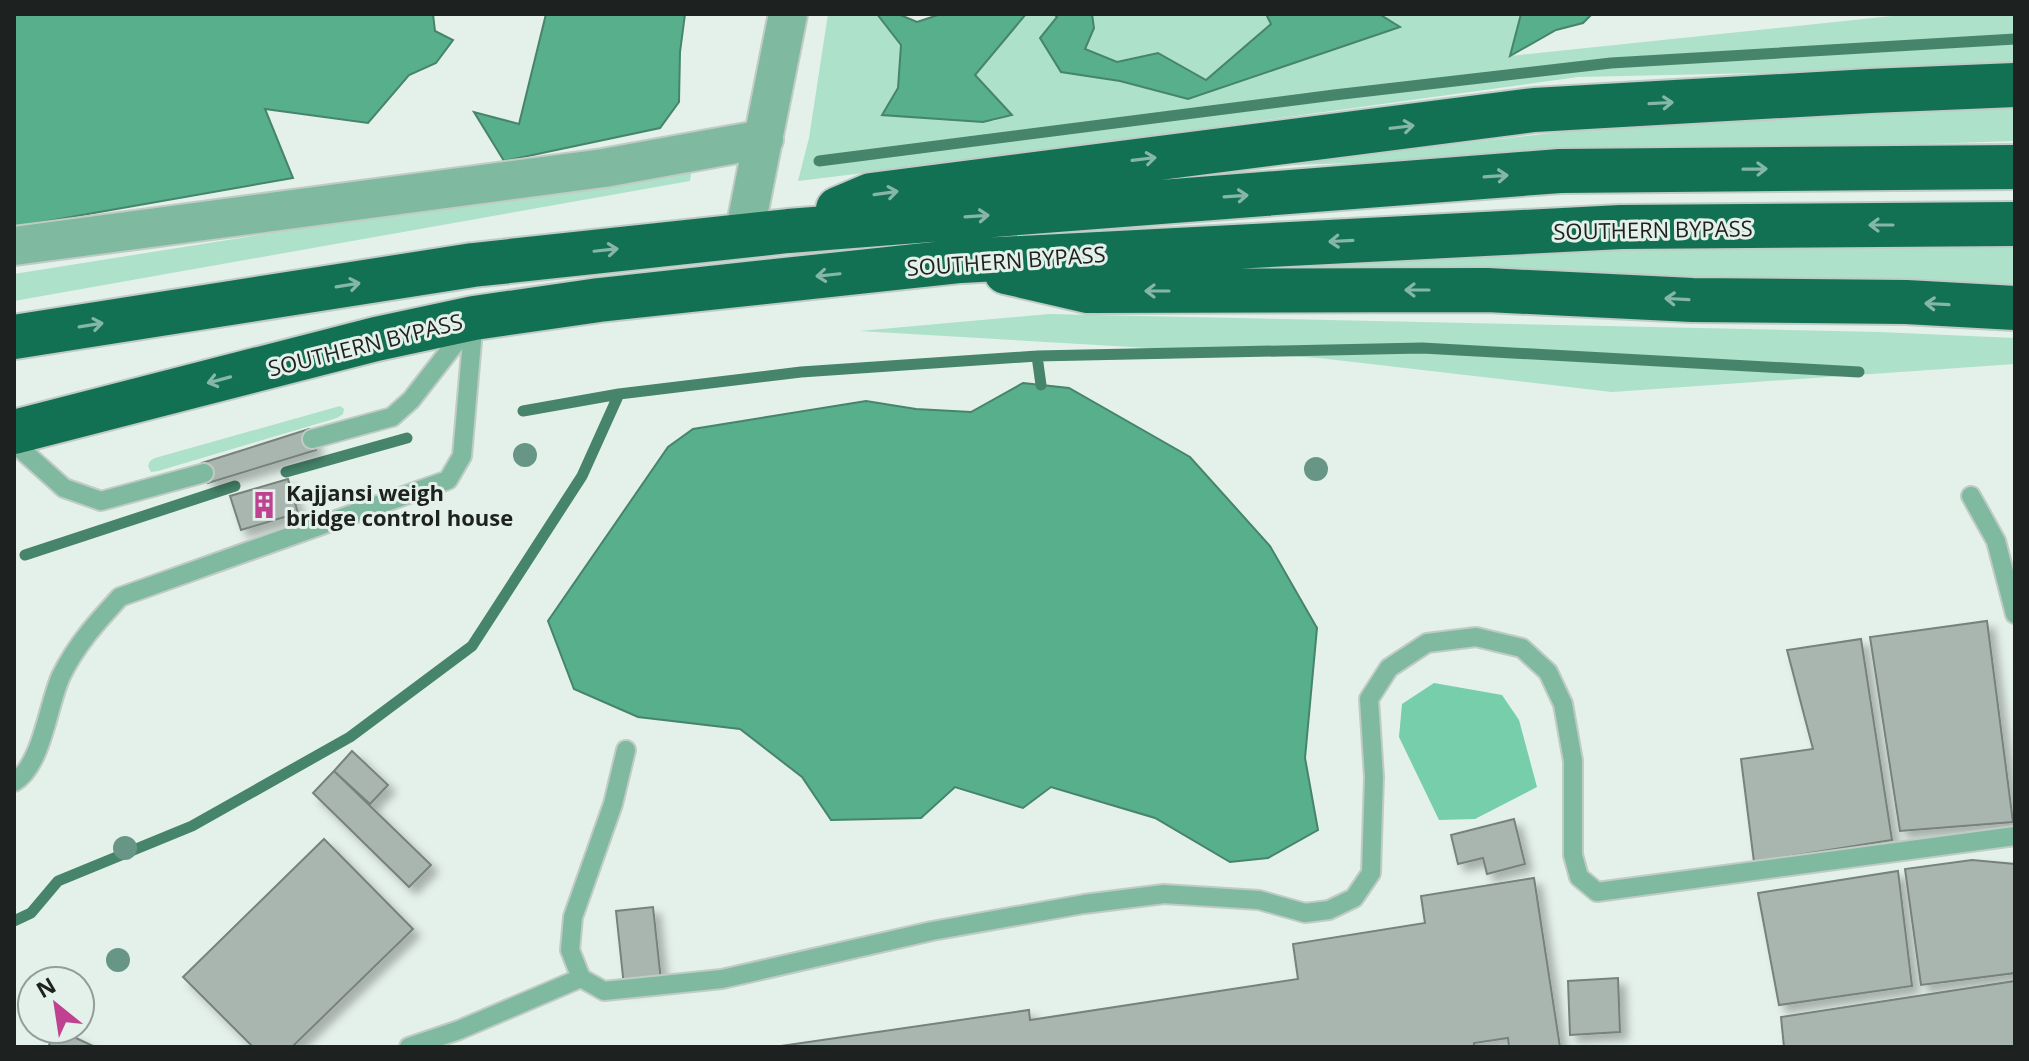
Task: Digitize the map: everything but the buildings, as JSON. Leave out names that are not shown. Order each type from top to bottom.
[{"type":"highway","points":[[788,231],[871,195],[1534,110],[2015,85]]},
{"type":"highway","name":"SOUTHERN BYPASS","points":[[14,337],[473,265],[788,231],[1560,171],[2015,167]]},
{"type":"highway","name":"SOUTHERN BYPASS","points":[[14,432],[376,339],[474,318],[599,300],[961,261],[1621,227],[2015,224]]},
{"type":"highway","points":[[961,261],[1088,291],[1487,290],[1692,300],[1906,302],[2015,308]]},
{"type":"street","points":[[744,235],[788,14]]},
{"type":"street","points":[[14,246],[604,168],[764,139]]},
{"type":"lane","points":[[312,439],[392,417],[411,400],[474,318]]},
{"type":"lane","points":[[14,782],[19,780],[33,758],[61,677],[87,631],[120,597],[448,480],[462,456],[474,318]]},
{"type":"lane","points":[[14,443],[64,488],[101,501],[204,473]]},
{"type":"lane","points":[[1971,496],[1996,541],[2015,614]]},
{"type":"lane","points":[[626,750],[613,804],[573,917],[570,950],[581,978],[604,991],[722,979],[932,931],[1084,904],[1164,894],[1259,900],[1305,913],[1329,910],[1354,898],[1371,873],[1374,777],[1369,699],[1389,668],[1427,643],[1476,637],[1522,648],[1548,672],[1563,704],[1573,761],[1573,855],[1579,877],[1597,892],[2015,836]]},
{"type":"lane","points":[[409,1047],[460,1038],[581,978]]},
{"type":"shaded area","points":[[14,14],[433,14],[435,31],[453,40],[436,63],[409,75],[368,123],[265,109],[293,178],[14,227]]},
{"type":"shaded area","points":[[546,14],[685,14],[680,52],[679,102],[660,128],[504,161],[474,112],[519,124]]},
{"type":"shaded area","points":[[828,14],[877,14],[901,45],[898,88],[883,115],[994,121],[1012,114],[975,76],[1026,14],[1058,16],[1061,72],[1120,81],[1188,99],[1399,27],[1379,14],[1521,14],[1510,56],[1911,14],[2015,14],[2015,67],[1578,77],[1036,152],[798,181],[809,138]]},
{"type":"shaded area","points":[[877,14],[898,14],[917,22],[941,14],[1026,14],[975,75],[1012,115],[983,122],[882,115],[898,88],[901,45]]},
{"type":"shaded area","points":[[1054,14],[1092,14],[1094,28],[1085,49],[1117,62],[1158,53],[1206,80],[1271,24],[1266,14],[1379,14],[1400,27],[1188,99],[1120,81],[1061,72],[1040,38],[1057,17]]},
{"type":"shaded area","points":[[1092,14],[1266,14],[1271,23],[1206,80],[1158,53],[1117,62],[1084,49],[1094,28]]},
{"type":"shaded area","points":[[1521,14],[1592,14],[1583,23],[1556,30],[1510,56]]},
{"type":"shaded area","points":[[2015,106],[2015,141],[1259,166],[1562,132]]},
{"type":"shaded area","points":[[692,166],[690,181],[14,301],[14,274]]},
{"type":"shaded area","points":[[1639,242],[2015,246],[2015,293],[1722,278],[1176,266]]},
{"type":"shaded area","points":[[1049,314],[1879,332],[2015,338],[2015,364],[1612,392],[1319,358],[859,331]]},
{"type":"shaded area","points":[[1023,383],[1069,388],[1190,457],[1270,546],[1317,628],[1305,758],[1318,830],[1268,858],[1230,862],[1155,818],[1051,787],[1023,808],[955,787],[921,818],[831,820],[802,777],[740,729],[638,717],[574,689],[548,621],[668,447],[693,429],[866,401],[916,409],[971,412]]},
{"type":"shaded area","points":[[340,406],[344,409],[343,414],[337,418],[158,471],[151,472],[148,466],[155,458]]},
{"type":"shaded area","points":[[1434,683],[1502,695],[1519,720],[1537,787],[1475,819],[1439,820],[1399,737],[1402,704]]},
{"type":"waterway","points":[[819,161],[1611,63],[2015,39]]},
{"type":"waterway","points":[[1041,385],[1037,356],[1422,348],[1859,372]]},
{"type":"waterway","points":[[523,411],[619,394],[801,372],[1037,356]]},
{"type":"waterway","points":[[14,921],[31,913],[58,881],[192,826],[350,737],[472,646],[582,476],[619,394]]},
{"type":"waterway","points":[[286,472],[407,438]]},
{"type":"waterway","points":[[25,555],[235,486]]},
{"type":"place","name":"Kajjansi weigh bridge control house","points":[[264,505]]}]
